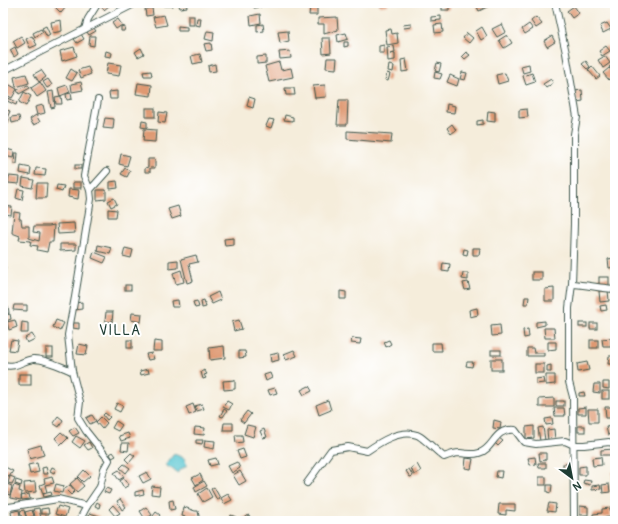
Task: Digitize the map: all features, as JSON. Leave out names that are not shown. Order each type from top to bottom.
[{"type":"street","points":[[85,29],[88,19],[98,3]]},
{"type":"street","points":[[3,71],[136,3]]},
{"type":"street","points":[[555,3],[566,53],[577,117],[574,134],[574,224],[572,284],[569,308],[569,382],[573,397],[574,521]]},
{"type":"street","points":[[79,521],[100,487],[104,469],[109,460],[86,431],[78,418],[80,402],[72,371],[68,335],[91,199],[90,190],[84,176],[98,100]]},
{"type":"street","points":[[90,190],[107,171]]},
{"type":"street","points":[[572,284],[615,289]]},
{"type":"street","points":[[3,365],[12,366],[34,359],[46,361],[72,371]]},
{"type":"street","points":[[307,483],[331,450],[348,447],[367,451],[382,441],[405,433],[418,435],[444,457],[458,453],[478,453],[485,450],[497,436],[506,429],[515,430],[524,442],[536,444],[566,441],[574,445],[584,446],[609,442],[615,444]]},
{"type":"street","points":[[3,508],[58,499],[87,506]]},
{"type":"water","points":[[174,454],[184,458],[187,465],[177,473],[166,464]]},
{"type":"building","points":[[58,3],[61,3],[66,7],[61,13],[55,7]]},
{"type":"building","points":[[102,3],[108,3],[110,5],[104,10],[100,5]]},
{"type":"building","points":[[164,3],[172,3],[172,6],[164,6]]},
{"type":"building","points":[[178,3],[186,3],[187,7],[180,8]]},
{"type":"building","points":[[254,3],[261,3],[261,7],[254,8]]},
{"type":"building","points":[[379,3],[388,3],[388,5],[380,6]]},
{"type":"building","points":[[442,3],[449,3],[449,10],[442,10]]},
{"type":"building","points":[[475,3],[488,3],[489,6],[479,11]]},
{"type":"building","points":[[574,6],[579,13],[572,18],[567,11]]},
{"type":"building","points":[[310,7],[317,8],[317,15],[309,15]]},
{"type":"building","points":[[152,8],[153,15],[146,16],[145,9]]},
{"type":"building","points":[[260,14],[261,23],[251,25],[250,16]]},
{"type":"building","points":[[164,15],[167,25],[156,27],[153,17]]},
{"type":"building","points":[[188,16],[194,16],[194,25],[188,25]]},
{"type":"building","points":[[441,16],[441,20],[431,21],[431,17]]},
{"type":"building","points":[[337,17],[338,30],[324,34],[324,24],[318,24],[318,18]]},
{"type":"building","points":[[536,17],[542,24],[536,28],[531,21]]},
{"type":"building","points":[[197,18],[201,18],[200,26],[196,25]]},
{"type":"building","points":[[118,19],[122,25],[116,29],[112,23]]},
{"type":"building","points":[[61,20],[62,31],[53,33],[51,22]]},
{"type":"building","points":[[607,23],[611,29],[603,33],[600,26]]},
{"type":"building","points":[[263,24],[264,31],[257,32],[257,25]]},
{"type":"building","points":[[411,24],[411,27],[404,28],[403,25]]},
{"type":"building","points":[[442,24],[443,32],[435,33],[434,25]]},
{"type":"building","points":[[502,24],[506,32],[497,37],[492,29]]},
{"type":"building","points":[[529,24],[533,29],[525,34],[522,29]]},
{"type":"building","points":[[46,26],[50,35],[47,37],[42,28]]},
{"type":"building","points":[[121,26],[125,27],[124,31],[121,31]]},
{"type":"building","points":[[178,26],[187,27],[187,31],[178,31]]},
{"type":"building","points":[[93,27],[96,31],[89,35],[87,32]]},
{"type":"building","points":[[482,27],[487,36],[481,40],[476,31]]},
{"type":"building","points":[[41,29],[43,32],[35,37],[33,33]]},
{"type":"building","points":[[391,29],[392,34],[397,33],[398,43],[387,45],[385,30]]},
{"type":"building","points":[[207,31],[214,32],[213,41],[205,39]]},
{"type":"building","points":[[288,31],[289,41],[280,43],[278,32]]},
{"type":"building","points":[[346,33],[348,39],[338,42],[337,35]]},
{"type":"building","points":[[467,33],[473,38],[469,43],[463,38]]},
{"type":"building","points":[[81,34],[84,39],[77,43],[74,39]]},
{"type":"building","points":[[507,35],[512,43],[504,48],[499,40]]},
{"type":"building","points":[[21,36],[25,43],[17,48],[13,41]]},
{"type":"building","points":[[32,36],[37,45],[30,48],[26,39]]},
{"type":"building","points":[[90,36],[95,36],[94,46],[89,45]]},
{"type":"building","points":[[552,36],[555,42],[547,47],[544,41]]},
{"type":"building","points":[[322,38],[330,38],[331,53],[323,54]]},
{"type":"building","points":[[344,42],[348,42],[348,46],[344,47]]},
{"type":"building","points":[[211,43],[212,50],[206,51],[204,44]]},
{"type":"building","points":[[384,45],[384,53],[379,53],[379,46]]},
{"type":"building","points":[[394,46],[395,52],[390,53],[395,53],[395,60],[388,61],[387,47]]},
{"type":"building","points":[[606,46],[610,51],[602,56],[599,51]]},
{"type":"building","points":[[15,47],[18,54],[14,57],[10,50]]},
{"type":"building","points":[[74,47],[77,56],[62,61],[60,51]]},
{"type":"building","points":[[141,48],[144,54],[138,57],[135,52]]},
{"type":"building","points":[[106,51],[112,53],[111,57],[105,56]]},
{"type":"building","points":[[290,51],[291,58],[280,59],[279,52]]},
{"type":"building","points":[[466,52],[470,55],[465,59],[462,56]]},
{"type":"building","points":[[200,54],[202,62],[193,64],[191,56]]},
{"type":"building","points":[[266,56],[266,63],[257,64],[257,57]]},
{"type":"building","points":[[605,56],[610,63],[603,68],[598,60]]},
{"type":"building","points":[[327,58],[337,58],[336,69],[326,68]]},
{"type":"building","points":[[406,59],[408,71],[402,72],[401,60]]},
{"type":"building","points":[[586,61],[590,67],[587,69],[582,64]]},
{"type":"building","points":[[279,62],[281,70],[291,68],[293,77],[269,82],[265,66]]},
{"type":"building","points":[[108,63],[121,65],[119,76],[106,74]]},
{"type":"building","points":[[437,63],[441,64],[439,72],[435,71]]},
{"type":"building","points":[[613,63],[615,66],[612,69],[609,67]]},
{"type":"building","points":[[215,64],[216,71],[209,72],[208,66]]},
{"type":"building","points":[[529,64],[530,71],[523,73],[521,66]]},
{"type":"building","points":[[389,65],[394,66],[393,72],[388,71]]},
{"type":"building","points":[[592,66],[600,76],[596,79],[588,70]]},
{"type":"building","points":[[88,67],[91,74],[81,78],[78,70]]},
{"type":"building","points":[[609,68],[615,74],[609,80],[603,73]]},
{"type":"building","points":[[71,69],[77,73],[72,81],[66,78]]},
{"type":"building","points":[[41,70],[46,77],[39,82],[34,74]]},
{"type":"building","points":[[151,71],[152,76],[144,76],[143,72]]},
{"type":"building","points":[[435,72],[442,74],[440,79],[434,78]]},
{"type":"building","points":[[462,72],[467,73],[465,80],[460,79]]},
{"type":"building","points":[[387,73],[390,74],[388,81],[385,80]]},
{"type":"building","points":[[505,73],[508,81],[498,84],[496,75]]},
{"type":"building","points":[[532,73],[535,82],[526,85],[523,76]]},
{"type":"building","points":[[26,74],[29,83],[16,87],[14,77]]},
{"type":"building","points":[[450,75],[459,79],[457,86],[447,82]]},
{"type":"building","points":[[48,79],[52,85],[47,88],[43,82]]},
{"type":"building","points":[[551,79],[553,83],[546,88],[543,84]]},
{"type":"building","points":[[40,82],[46,91],[37,97],[31,88]]},
{"type":"building","points":[[81,82],[83,90],[72,92],[71,84]]},
{"type":"building","points":[[138,83],[152,85],[151,96],[136,94]]},
{"type":"building","points":[[8,84],[17,89],[12,98],[3,93]]},
{"type":"building","points":[[28,85],[30,88],[19,94],[17,90]]},
{"type":"building","points":[[67,85],[70,92],[60,96],[58,88]]},
{"type":"building","points":[[325,85],[326,97],[315,98],[313,86]]},
{"type":"building","points":[[285,88],[294,88],[295,95],[286,95]]},
{"type":"building","points":[[582,90],[583,101],[577,102],[575,91]]},
{"type":"building","points":[[53,91],[55,107],[51,108],[48,92]]},
{"type":"building","points":[[117,91],[117,99],[110,99],[109,92]]},
{"type":"building","points":[[24,92],[31,96],[26,106],[19,102]]},
{"type":"building","points":[[3,93],[7,99],[3,101]]},
{"type":"building","points":[[71,93],[72,99],[67,100],[66,94]]},
{"type":"building","points":[[61,96],[62,104],[56,104],[55,97]]},
{"type":"building","points":[[249,97],[255,99],[253,108],[247,106]]},
{"type":"building","points":[[8,98],[17,102],[16,105],[7,101]]},
{"type":"building","points":[[339,100],[348,100],[347,125],[337,125]]},
{"type":"building","points":[[447,104],[455,106],[454,113],[446,112]]},
{"type":"building","points":[[43,105],[45,113],[37,115],[35,107]]},
{"type":"building","points":[[146,108],[155,108],[155,117],[146,117]]},
{"type":"building","points":[[3,109],[10,111],[7,118],[3,116]]},
{"type":"building","points":[[527,109],[528,117],[519,118],[519,110]]},
{"type":"building","points":[[488,111],[495,112],[495,122],[487,121]]},
{"type":"building","points":[[159,112],[167,113],[165,123],[158,122]]},
{"type":"building","points":[[36,115],[40,122],[33,125],[30,119]]},
{"type":"building","points":[[285,115],[293,117],[293,121],[284,120]]},
{"type":"building","points":[[19,116],[20,121],[12,123],[11,117]]},
{"type":"building","points":[[3,117],[9,119],[8,123],[3,121]]},
{"type":"building","points":[[105,118],[114,119],[113,129],[103,128]]},
{"type":"building","points":[[269,119],[274,120],[271,128],[266,126]]},
{"type":"building","points":[[483,120],[483,124],[477,125],[477,121]]},
{"type":"building","points":[[142,121],[147,122],[147,128],[141,127]]},
{"type":"building","points":[[452,124],[456,130],[451,134],[447,128]]},
{"type":"building","points":[[144,129],[156,130],[155,142],[143,141]]},
{"type":"building","points":[[347,131],[392,134],[391,143],[347,139]]},
{"type":"building","points":[[6,149],[14,151],[13,158],[5,156]]},
{"type":"building","points":[[15,153],[18,153],[17,164],[14,164]]},
{"type":"building","points":[[121,154],[130,156],[127,166],[119,164]]},
{"type":"building","points":[[148,159],[155,159],[155,168],[150,168],[150,172],[145,172],[145,168],[148,167]]},
{"type":"building","points":[[75,165],[81,165],[81,169],[75,169]]},
{"type":"building","points":[[21,166],[31,168],[30,175],[20,173]]},
{"type":"building","points":[[36,168],[46,169],[45,176],[35,175]]},
{"type":"building","points":[[125,168],[130,171],[127,177],[121,174]]},
{"type":"building","points":[[9,176],[20,177],[19,184],[8,183]]},
{"type":"building","points":[[23,178],[34,180],[32,188],[22,186]]},
{"type":"building","points":[[117,181],[118,188],[110,189],[110,182]]},
{"type":"building","points":[[73,182],[81,182],[81,188],[73,188]]},
{"type":"building","points":[[37,183],[47,183],[46,198],[36,198]]},
{"type":"building","points":[[57,185],[64,186],[62,192],[56,190]]},
{"type":"building","points":[[18,189],[24,190],[22,200],[16,198]]},
{"type":"building","points":[[69,189],[79,190],[78,199],[68,197]]},
{"type":"building","points":[[97,190],[106,190],[106,199],[97,200]]},
{"type":"building","points":[[114,198],[117,204],[111,207],[108,201]]},
{"type":"building","points":[[3,206],[12,207],[11,215],[3,214]]},
{"type":"building","points":[[178,206],[181,216],[172,219],[168,209]]},
{"type":"building","points":[[108,209],[117,210],[116,217],[108,217]]},
{"type":"building","points":[[14,212],[20,213],[19,219],[21,219],[22,226],[29,226],[29,238],[39,241],[40,233],[33,232],[34,226],[54,225],[53,242],[49,242],[47,252],[37,250],[38,246],[30,245],[31,241],[19,240],[20,236],[12,233]]},
{"type":"building","points":[[74,223],[75,233],[58,234],[57,224]]},
{"type":"building","points":[[3,235],[6,236],[3,245]]},
{"type":"building","points":[[234,238],[234,245],[225,246],[224,239]]},
{"type":"building","points":[[60,244],[76,244],[76,250],[60,251]]},
{"type":"building","points":[[98,245],[112,248],[110,254],[97,251]]},
{"type":"building","points":[[612,245],[615,245],[615,252],[612,252]]},
{"type":"building","points":[[125,248],[133,250],[131,258],[123,256]]},
{"type":"building","points":[[473,248],[480,248],[479,255],[473,255]]},
{"type":"building","points":[[464,249],[468,250],[467,255],[463,254]]},
{"type":"building","points":[[94,252],[107,257],[104,263],[92,258]]},
{"type":"building","points":[[196,255],[198,262],[189,264],[193,281],[187,283],[181,259]]},
{"type":"building","points":[[615,258],[615,267],[609,268],[608,259]]},
{"type":"building","points":[[178,260],[178,268],[169,269],[169,261]]},
{"type":"building","points":[[443,263],[450,264],[449,272],[442,271]]},
{"type":"building","points":[[3,266],[6,268],[3,276]]},
{"type":"building","points":[[181,270],[184,282],[176,284],[173,273]]},
{"type":"building","points":[[532,272],[542,272],[542,280],[532,280]]},
{"type":"building","points":[[463,273],[468,273],[468,280],[462,279]]},
{"type":"building","points":[[599,277],[609,277],[609,286],[599,286]]},
{"type":"building","points":[[468,282],[470,289],[465,290],[463,283]]},
{"type":"building","points":[[125,285],[131,285],[131,290],[125,290]]},
{"type":"building","points":[[554,288],[554,301],[545,301],[545,289]]},
{"type":"building","points":[[608,290],[609,301],[600,302],[599,291]]},
{"type":"building","points":[[340,291],[346,292],[346,299],[340,299]]},
{"type":"building","points":[[218,292],[221,300],[212,304],[208,297]]},
{"type":"building","points":[[525,297],[529,297],[528,304],[524,304]]},
{"type":"building","points":[[178,300],[179,307],[172,307],[171,301]]},
{"type":"building","points":[[204,300],[206,307],[202,308],[201,301]]},
{"type":"building","points":[[197,301],[199,307],[195,308],[193,302]]},
{"type":"building","points":[[82,302],[82,309],[75,310],[75,303]]},
{"type":"building","points":[[14,305],[27,305],[27,311],[13,310]]},
{"type":"building","points":[[606,305],[607,310],[601,311],[600,306]]},
{"type":"building","points":[[8,306],[9,313],[5,314],[4,307]]},
{"type":"building","points":[[477,308],[478,315],[470,317],[469,310]]},
{"type":"building","points":[[106,312],[113,312],[112,322],[105,321]]},
{"type":"building","points":[[132,313],[142,314],[141,322],[131,320]]},
{"type":"building","points":[[10,314],[11,319],[6,321],[5,315]]},
{"type":"building","points":[[15,320],[17,327],[9,330],[7,322]]},
{"type":"building","points":[[56,320],[64,323],[60,331],[53,327]]},
{"type":"building","points":[[239,320],[242,329],[234,331],[232,322]]},
{"type":"building","points":[[545,321],[545,325],[536,327],[536,322]]},
{"type":"building","points":[[22,322],[28,323],[28,333],[21,333]]},
{"type":"building","points":[[73,323],[79,323],[79,329],[73,328]]},
{"type":"building","points":[[579,323],[587,323],[587,327],[579,327]]},
{"type":"building","points":[[590,323],[597,323],[597,329],[590,329]]},
{"type":"building","points":[[500,325],[501,335],[492,336],[491,326]]},
{"type":"building","points":[[544,328],[554,328],[555,338],[545,338]]},
{"type":"building","points":[[528,329],[529,337],[524,338],[523,330]]},
{"type":"building","points":[[32,334],[35,339],[27,343],[25,338]]},
{"type":"building","points":[[352,338],[361,339],[360,344],[351,343]]},
{"type":"building","points":[[611,338],[611,346],[603,346],[602,339]]},
{"type":"building","points":[[11,340],[18,341],[16,351],[9,350]]},
{"type":"building","points":[[127,340],[132,340],[132,348],[127,348]]},
{"type":"building","points":[[389,340],[391,344],[386,347],[384,342]]},
{"type":"building","points":[[590,340],[598,340],[598,348],[590,348]]},
{"type":"building","points":[[154,341],[162,342],[162,351],[153,351]]},
{"type":"building","points":[[548,342],[556,342],[556,349],[548,350]]},
{"type":"building","points":[[432,343],[441,343],[442,351],[432,351]]},
{"type":"building","points":[[79,344],[88,346],[86,355],[77,354]]},
{"type":"building","points":[[224,346],[225,358],[210,360],[209,348]]},
{"type":"building","points":[[46,348],[53,348],[53,357],[46,357]]},
{"type":"building","points":[[527,348],[533,348],[534,353],[544,353],[544,356],[527,356]]},
{"type":"building","points":[[294,350],[297,356],[286,360],[284,354]]},
{"type":"building","points":[[491,350],[501,350],[501,355],[491,355]]},
{"type":"building","points":[[239,351],[245,351],[246,357],[239,358]]},
{"type":"building","points":[[152,353],[154,359],[148,360],[146,354]]},
{"type":"building","points":[[278,353],[279,360],[271,362],[270,355]]},
{"type":"building","points":[[609,356],[615,356],[614,364],[608,364]]},
{"type":"building","points":[[491,359],[502,359],[502,370],[491,370]]},
{"type":"building","points":[[467,362],[473,362],[472,367],[466,366]]},
{"type":"building","points":[[587,362],[589,370],[578,372],[577,364]]},
{"type":"building","points":[[535,364],[544,364],[544,373],[535,373]]},
{"type":"building","points":[[551,365],[551,372],[547,372],[547,366]]},
{"type":"building","points":[[148,369],[149,373],[141,375],[140,371]]},
{"type":"building","points":[[204,370],[207,374],[204,375],[206,378],[203,379],[201,372]]},
{"type":"building","points":[[270,373],[272,378],[266,381],[264,375]]},
{"type":"building","points":[[19,374],[31,374],[31,385],[19,385]]},
{"type":"building","points":[[546,375],[555,375],[555,384],[546,385]]},
{"type":"building","points":[[543,378],[544,383],[536,384],[536,379]]},
{"type":"building","points":[[235,380],[235,389],[224,390],[223,381]]},
{"type":"building","points":[[603,382],[609,382],[609,389],[603,388]]},
{"type":"building","points":[[594,384],[600,384],[600,393],[593,392]]},
{"type":"building","points":[[309,386],[312,391],[304,395],[301,390]]},
{"type":"building","points":[[275,388],[277,393],[270,395],[268,390]]},
{"type":"building","points":[[602,391],[609,391],[609,399],[602,399]]},
{"type":"building","points":[[584,392],[585,396],[579,396],[579,393]]},
{"type":"building","points":[[554,398],[554,407],[539,407],[539,399]]},
{"type":"building","points":[[328,400],[331,410],[319,415],[316,405]]},
{"type":"building","points":[[227,401],[232,404],[229,410],[223,407]]},
{"type":"building","points":[[556,401],[564,401],[564,406],[556,406]]},
{"type":"building","points":[[117,403],[123,406],[120,412],[114,409]]},
{"type":"building","points":[[193,404],[196,412],[189,415],[186,407]]},
{"type":"building","points":[[202,404],[204,409],[197,411],[195,406]]},
{"type":"building","points":[[586,407],[586,414],[578,414],[578,408]]},
{"type":"building","points":[[605,407],[614,407],[614,418],[606,418]]},
{"type":"building","points":[[554,408],[564,408],[565,416],[555,416]]},
{"type":"building","points":[[224,409],[227,411],[223,417],[220,416]]},
{"type":"building","points":[[588,409],[598,409],[598,422],[589,422]]},
{"type":"building","points":[[247,411],[251,414],[244,423],[240,420]]},
{"type":"building","points":[[105,413],[110,417],[107,420],[103,415]]},
{"type":"building","points":[[92,415],[96,421],[90,424],[86,418]]},
{"type":"building","points":[[58,416],[63,420],[59,427],[53,423]]},
{"type":"building","points":[[101,417],[107,423],[102,429],[96,422]]},
{"type":"building","points":[[552,418],[553,424],[546,425],[545,419]]},
{"type":"building","points":[[494,420],[501,422],[500,429],[493,428]]},
{"type":"building","points":[[116,421],[122,425],[118,431],[112,428]]},
{"type":"building","points":[[224,423],[233,423],[233,430],[223,430]]},
{"type":"building","points":[[247,425],[256,427],[253,437],[244,434]]},
{"type":"building","points":[[534,426],[534,438],[526,439],[526,427]]},
{"type":"building","points":[[578,426],[585,426],[585,432],[578,432]]},
{"type":"building","points":[[612,426],[614,433],[608,435],[606,427]]},
{"type":"building","points":[[75,427],[79,433],[73,436],[69,431]]},
{"type":"building","points":[[195,427],[205,428],[204,435],[194,434]]},
{"type":"building","points":[[543,427],[545,440],[540,441],[538,428]]},
{"type":"building","points":[[264,429],[267,437],[263,438],[260,431]]},
{"type":"building","points":[[554,429],[555,440],[548,441],[547,430]]},
{"type":"building","points":[[61,432],[68,438],[61,445],[55,438]]},
{"type":"building","points":[[128,433],[130,438],[121,441],[119,436]]},
{"type":"building","points":[[235,435],[242,435],[243,442],[236,443]]},
{"type":"building","points":[[76,436],[85,441],[80,448],[72,442]]},
{"type":"building","points":[[499,438],[503,441],[498,446],[495,443]]},
{"type":"building","points":[[196,440],[203,440],[202,444],[196,443]]},
{"type":"building","points":[[205,440],[215,441],[214,449],[204,447]]},
{"type":"building","points":[[89,442],[92,448],[88,450],[84,445]]},
{"type":"building","points":[[122,443],[129,443],[128,451],[121,450]]},
{"type":"building","points":[[41,445],[44,455],[30,459],[27,449]]},
{"type":"building","points":[[243,449],[246,457],[240,459],[237,451]]},
{"type":"building","points":[[614,449],[614,455],[601,455],[601,450]]},
{"type":"building","points":[[113,452],[116,456],[112,458],[110,454]]},
{"type":"building","points":[[131,453],[135,456],[129,463],[125,459]]},
{"type":"building","points":[[539,453],[546,453],[546,460],[540,461]]},
{"type":"building","points":[[535,457],[536,464],[530,465],[528,458]]},
{"type":"building","points":[[601,457],[602,465],[593,466],[592,458]]},
{"type":"building","points":[[216,458],[218,464],[210,466],[208,460]]},
{"type":"building","points":[[466,458],[473,459],[471,469],[465,468]]},
{"type":"building","points":[[237,462],[240,468],[232,473],[228,466]]},
{"type":"building","points":[[37,463],[39,472],[30,474],[28,465]]},
{"type":"building","points":[[538,463],[546,463],[546,468],[539,468]]},
{"type":"building","points":[[124,464],[130,468],[126,473],[120,468]]},
{"type":"building","points":[[417,464],[421,471],[414,475],[411,468]]},
{"type":"building","points":[[563,464],[567,464],[567,472],[563,472]]},
{"type":"building","points":[[586,466],[586,475],[579,475],[579,467]]},
{"type":"building","points":[[5,467],[13,471],[9,477],[3,474]]},
{"type":"building","points":[[46,467],[48,474],[43,474],[42,468]]},
{"type":"building","points":[[52,467],[56,469],[54,473],[50,471]]},
{"type":"building","points":[[409,469],[413,476],[410,477],[406,471]]},
{"type":"building","points":[[84,470],[90,476],[83,482],[78,477]]},
{"type":"building","points":[[119,470],[124,477],[119,480],[114,473]]},
{"type":"building","points":[[240,471],[246,481],[239,485],[233,475]]},
{"type":"building","points":[[497,471],[502,471],[501,478],[496,477]]},
{"type":"building","points":[[615,471],[615,483],[612,483],[612,472]]},
{"type":"building","points":[[147,472],[151,479],[143,483],[139,476]]},
{"type":"building","points":[[200,474],[203,480],[196,485],[192,478]]},
{"type":"building","points":[[10,476],[15,478],[12,484],[8,483]]},
{"type":"building","points":[[52,477],[54,483],[45,485],[47,492],[43,494],[40,485],[45,483],[44,479]]},
{"type":"building","points":[[539,477],[546,477],[546,485],[539,485]]},
{"type":"building","points":[[77,478],[84,486],[77,492],[70,484]]},
{"type":"building","points":[[124,478],[129,485],[124,488],[120,481]]},
{"type":"building","points":[[16,480],[22,482],[21,486],[15,484]]},
{"type":"building","points":[[584,480],[591,481],[590,485],[583,483]]},
{"type":"building","points":[[204,481],[207,486],[196,492],[194,487]]},
{"type":"building","points":[[35,482],[36,492],[25,493],[24,483]]},
{"type":"building","points":[[4,483],[12,486],[10,495],[7,494],[8,492],[3,491]]},
{"type":"building","points":[[56,484],[64,486],[62,493],[54,491]]},
{"type":"building","points":[[609,484],[610,492],[603,493],[602,485]]},
{"type":"building","points":[[14,485],[20,487],[19,491],[22,492],[21,500],[11,498],[10,496]]},
{"type":"building","points":[[70,485],[75,491],[71,495],[65,489]]},
{"type":"building","points":[[547,485],[552,485],[551,493],[547,492]]},
{"type":"building","points":[[600,485],[601,489],[592,490],[592,486]]},
{"type":"building","points":[[152,486],[160,487],[159,495],[151,494]]},
{"type":"building","points":[[214,487],[220,498],[217,500],[211,489]]},
{"type":"building","points":[[106,488],[111,490],[109,494],[104,492]]},
{"type":"building","points":[[207,488],[212,497],[203,502],[198,494]]},
{"type":"building","points":[[143,490],[144,494],[135,496],[135,492]]},
{"type":"building","points":[[51,492],[52,495],[44,497],[43,494]]},
{"type":"building","points":[[29,494],[30,499],[22,500],[21,496]]},
{"type":"building","points":[[228,494],[232,500],[224,504],[221,498]]},
{"type":"building","points":[[120,499],[126,507],[122,510],[117,501]]},
{"type":"building","points":[[173,500],[175,509],[170,510],[169,501]]},
{"type":"building","points":[[97,502],[100,504],[99,508],[95,506]]},
{"type":"building","points":[[549,503],[556,504],[555,512],[547,511]]},
{"type":"building","points":[[499,504],[515,504],[515,511],[506,510],[506,515],[498,514]]},
{"type":"building","points":[[113,505],[120,513],[115,516],[109,509]]},
{"type":"building","points":[[58,506],[68,509],[65,517],[55,514]]},
{"type":"building","points":[[580,506],[588,507],[588,515],[580,515]]},
{"type":"building","points":[[146,507],[152,515],[145,519],[140,511]]},
{"type":"building","points":[[184,507],[198,511],[200,521],[193,521],[192,519],[182,516]]},
{"type":"building","points":[[39,508],[41,519],[36,520],[33,509]]},
{"type":"building","points":[[48,508],[49,514],[41,514],[41,509]]},
{"type":"building","points":[[610,508],[611,517],[593,519],[593,514],[602,513],[602,509]]},
{"type":"building","points":[[19,510],[20,516],[12,518],[11,512]]},
{"type":"building","points":[[24,510],[26,518],[22,519],[20,511]]},
{"type":"building","points":[[32,510],[34,516],[27,518],[25,512]]},
{"type":"building","points":[[156,512],[160,515],[156,521],[150,520]]},
{"type":"building","points":[[90,513],[99,516],[97,521],[87,521]]},
{"type":"building","points":[[231,515],[236,517],[234,521],[228,521]]},
{"type":"building","points":[[249,515],[252,521],[239,521],[239,520]]},
{"type":"building","points":[[58,517],[65,521],[56,521]]},
{"type":"building","points":[[213,518],[214,521],[206,520]]},
{"type":"building","points":[[530,519],[538,519],[538,521],[530,521]]},
{"type":"building","points":[[578,519],[589,519],[589,521],[578,521]]},
{"type":"district","name":"VILLA","points":[[120,330]]}]
